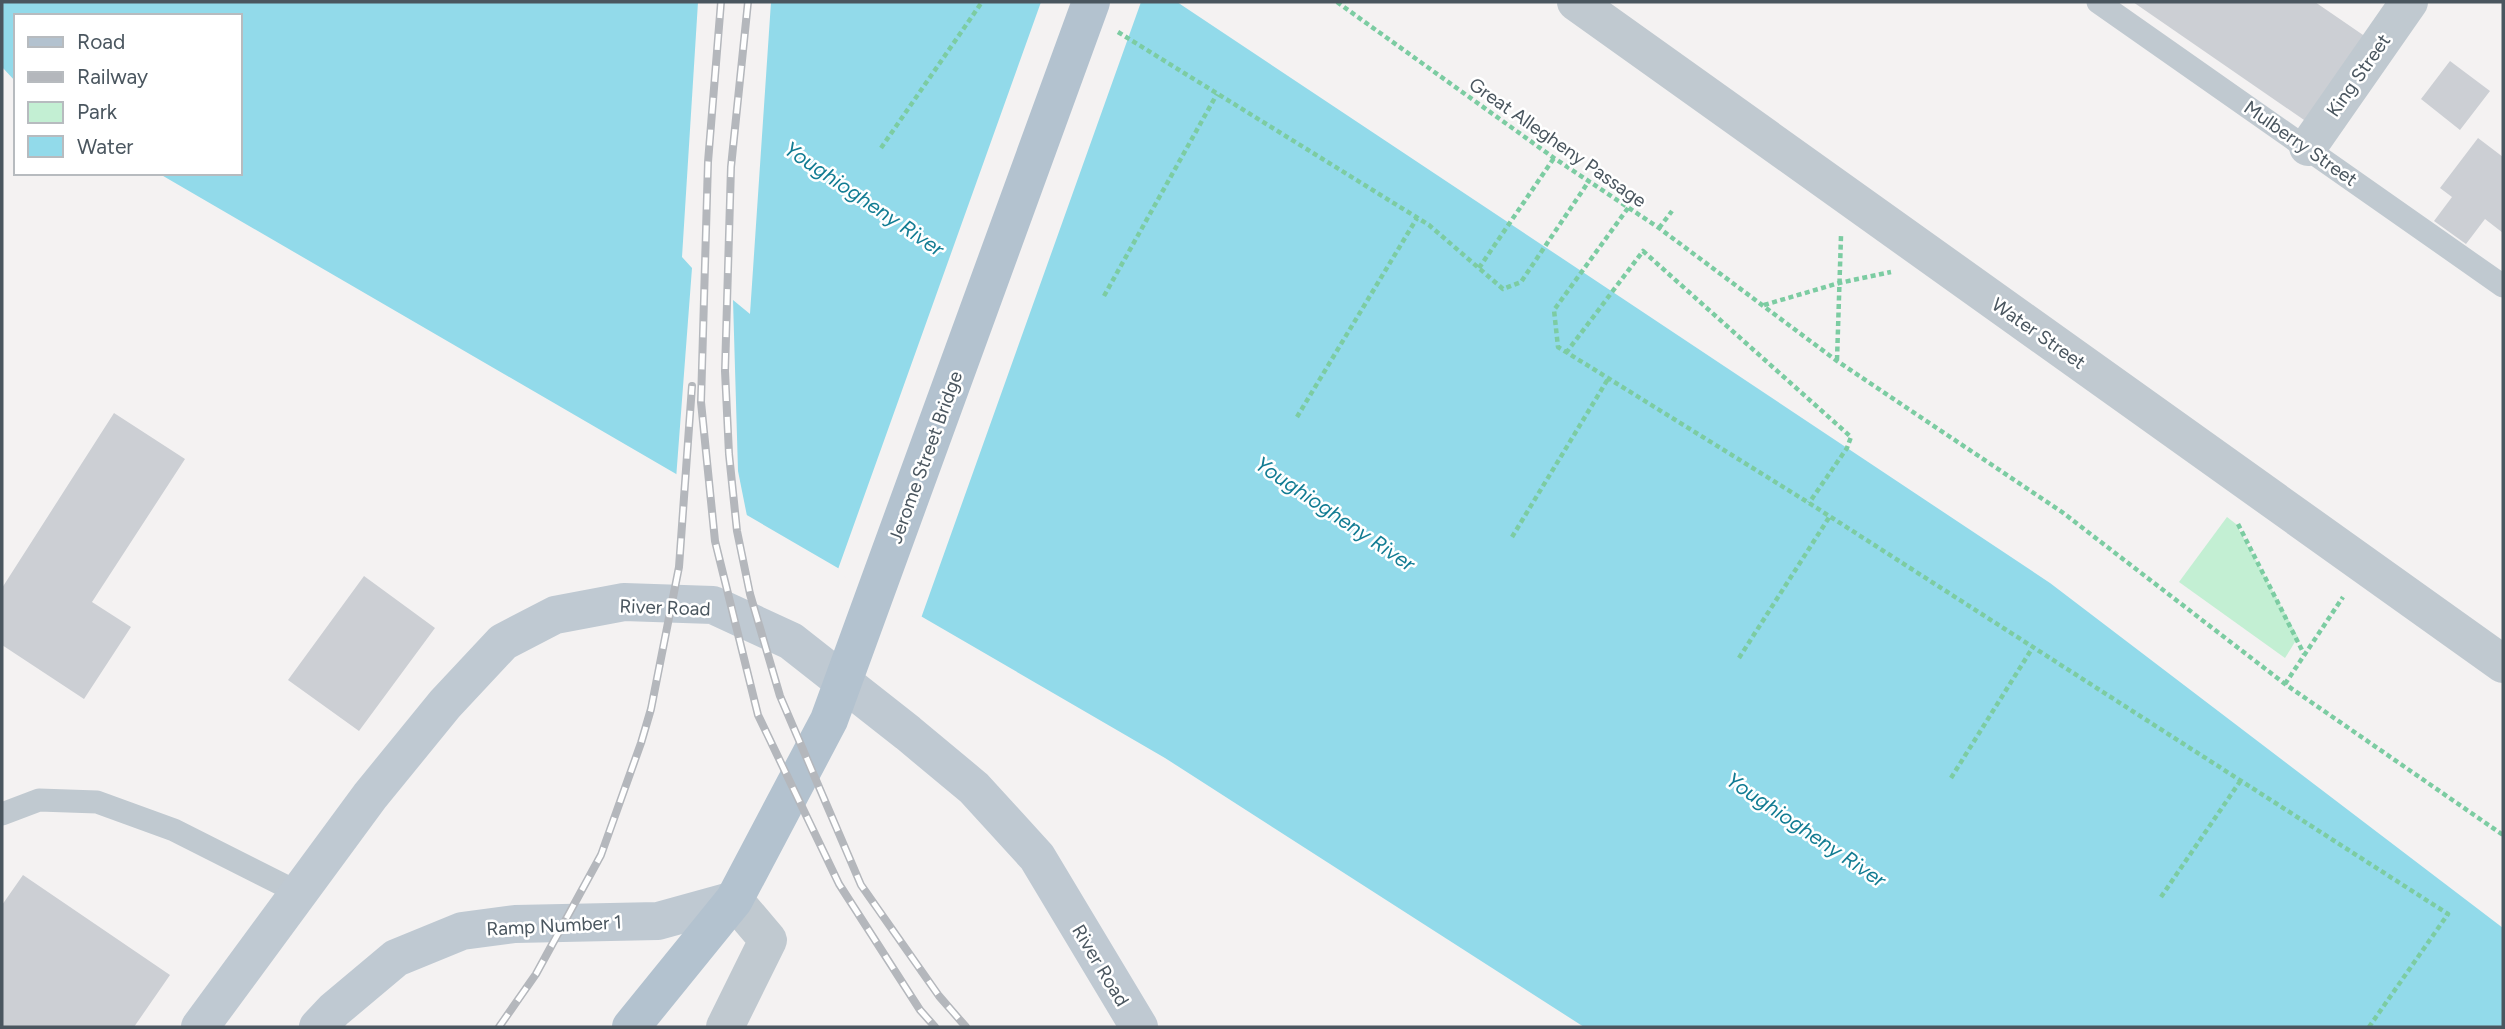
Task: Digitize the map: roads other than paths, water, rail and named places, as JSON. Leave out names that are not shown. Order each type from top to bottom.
[{"type":"main road","name":"Jerome Street Bridge","points":[[631,1027],[734,900],[829,720],[1103,16]]},
{"type":"street","name":"Water Street","points":[[1576,2],[2503,664]]},
{"type":"street","name":"King Street","points":[[2308,147],[2409,2]]},
{"type":"street","name":"River Road","points":[[200,1027],[370,796],[436,714],[503,642],[555,615],[624,602],[713,606],[791,641],[974,788],[1037,857],[1139,1027]]},
{"type":"street","name":"Ramp Number 1","points":[[318,1027],[334,1010],[396,958],[462,931],[515,924],[658,921],[734,900]]},
{"type":"street","points":[[724,1027],[768,940],[734,900]]},
{"type":"lane","name":"Mulberry Street","points":[[2098,2],[2503,286]]},
{"type":"lane","points":[[2,814],[39,800],[97,802],[174,830],[299,893]]},
{"type":"water","name":"Youghiogheny River","points":[[2,2],[1177,2],[2050,583],[2503,928],[2503,1027],[1584,1027],[1165,758],[161,175],[242,175],[242,14],[14,14],[14,80],[2,67]]},
{"type":"railway","points":[[721,2],[708,162],[701,402],[715,541],[758,715],[839,884],[920,1010],[935,1027]]},
{"type":"railway","points":[[748,2],[731,167],[725,371],[729,454],[737,531],[750,594],[780,696],[861,885],[939,996],[966,1027]]},
{"type":"railway","points":[[499,1027],[536,974],[601,855],[641,743],[651,709],[679,567],[692,386]]}]
